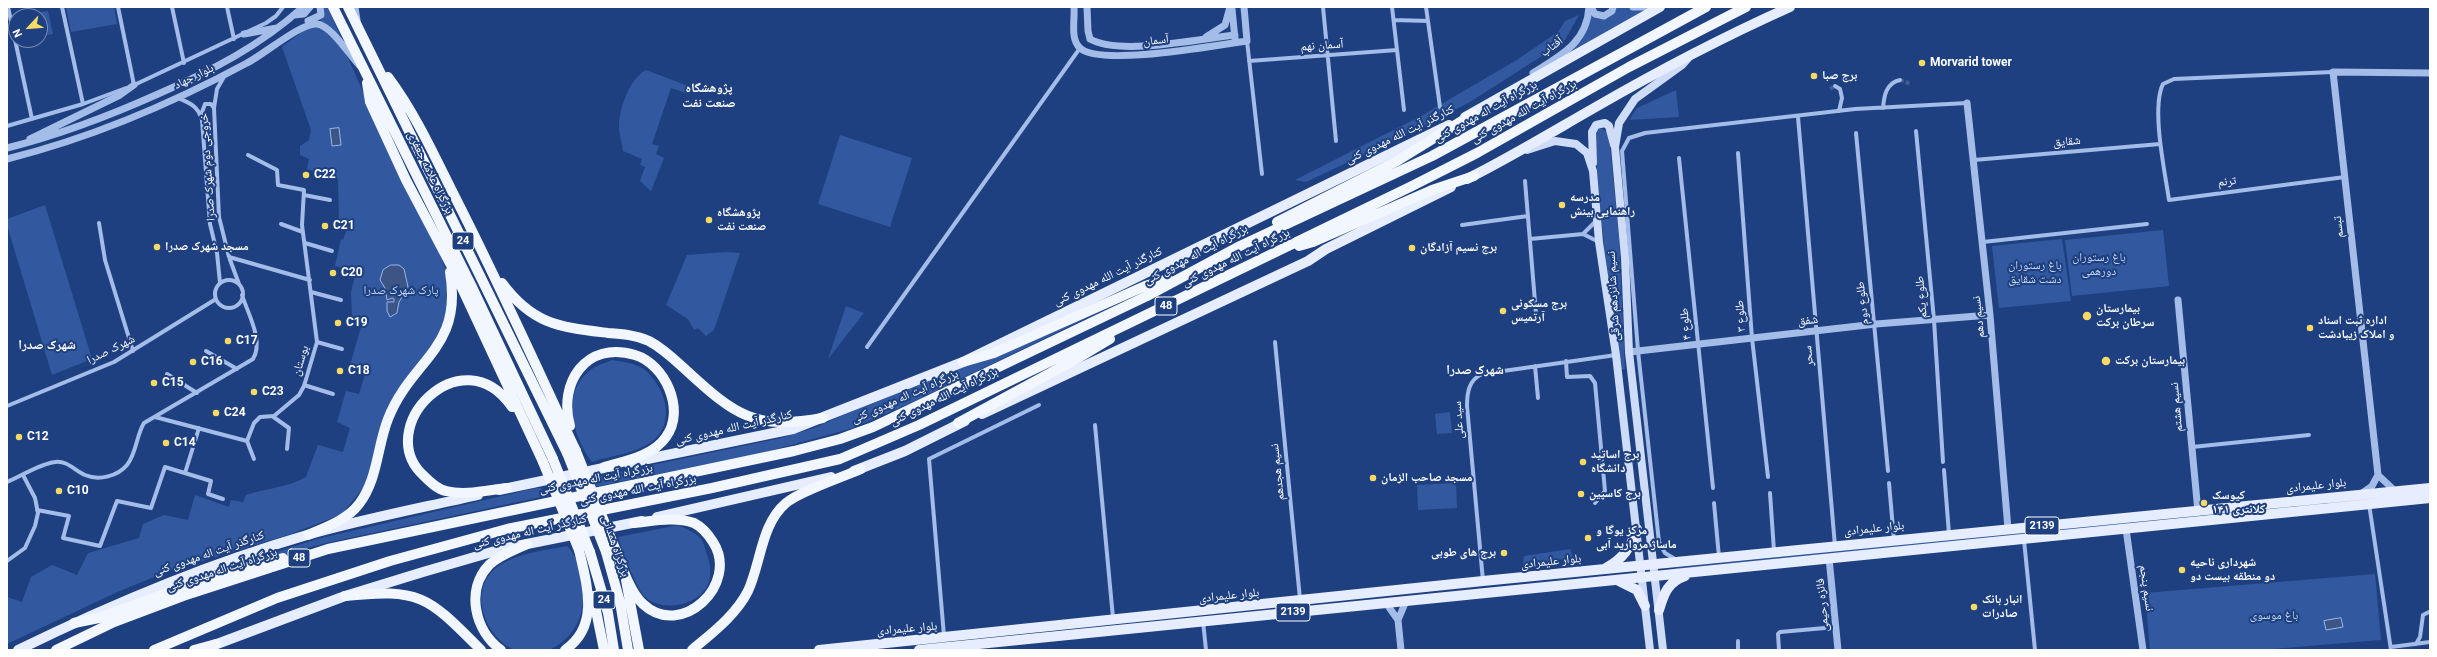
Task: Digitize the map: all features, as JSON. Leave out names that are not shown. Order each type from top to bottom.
[{"type":"highway","name":"بزرگراه علامه جعفری","points":[[333,7],[472,287],[548,461]]},
{"type":"highway","name":"بزرگراه علامه جعفری","points":[[348,7],[572,452]]},
{"type":"highway","name":"بزرگراه آیت اله مهدوی کنی","points":[[56,650],[114,622],[183,596],[328,549],[794,452],[840,439],[873,427],[1012,362],[1147,296],[1187,273],[1240,246],[1432,156],[1706,7]]},
{"type":"highway","name":"بزرگراه آیت الله مهدوی کنی","points":[[154,650],[277,598],[336,578],[507,529],[727,485],[840,459],[918,425],[1279,252],[1477,153],[1629,67],[1746,7]]},
{"type":"highway","points":[[375,59],[403,97],[493,272],[572,452],[611,551],[624,570],[642,603],[651,611],[667,616],[688,612],[704,602],[712,593],[720,574],[720,556],[715,546],[701,527],[676,519],[634,523]]},
{"type":"highway","points":[[366,73],[370,102],[534,441]]},
{"type":"highway","points":[[1240,246],[1252,235],[1295,211],[1397,161],[1473,114]]},
{"type":"highway","points":[[1279,252],[1313,242],[1432,190],[1474,176]]},
{"type":"highway","points":[[308,535],[342,519],[358,505],[371,484],[392,408],[442,341],[450,320],[453,299],[450,271],[444,253]]},
{"type":"highway","points":[[493,272],[516,302],[526,310],[556,325],[637,336],[663,349],[724,403],[746,417],[788,423],[823,418]]},
{"type":"highway","points":[[963,362],[994,352],[1145,286],[1187,273]]},
{"type":"highway","points":[[958,423],[1080,357],[1146,316]]},
{"type":"highway","points":[[572,452],[566,414],[566,398],[571,380],[576,372],[590,360],[612,353],[635,355],[646,360],[661,375],[668,387],[673,404],[671,426],[666,437],[644,454],[604,467]]},
{"type":"highway","points":[[506,488],[459,492],[446,491],[434,485],[418,471],[411,456],[409,431],[416,411],[430,394],[446,384],[467,380],[480,381],[492,386],[504,396],[548,461],[579,550],[594,602],[604,650]]},
{"type":"highway","name":"24","points":[[548,461],[590,552],[608,613],[614,650]]},
{"type":"highway","points":[[692,650],[728,618],[743,599],[752,580],[767,534],[781,508],[797,496],[861,469]]},
{"type":"highway","points":[[500,650],[491,641],[479,622],[476,611],[476,587],[490,564],[527,544]]},
{"type":"highway","points":[[74,623],[99,618],[211,577],[264,562],[328,549]]},
{"type":"highway","points":[[565,650],[576,641],[583,628],[590,604],[579,550]]},
{"type":"highway","name":"بزرگراه همدانی","points":[[611,551],[628,650]]},
{"type":"highway","points":[[624,570],[639,650]]},
{"type":"highway","points":[[345,596],[387,592],[413,595],[431,603],[480,650]]},
{"type":"highway","points":[[194,650],[216,644]]},
{"type":"main road","name":"کنارگذر آیت الله مهدوی کنی","points":[[534,482],[777,434],[823,418],[963,362],[1473,114],[1509,92],[1660,7]]},
{"type":"main road","points":[[958,423],[991,411],[1308,261],[1326,249],[1507,159],[1594,108],[1689,56],[1790,7]]},
{"type":"main road","name":"نسیم شانزدهم شرقی","points":[[1664,650],[1654,576],[1629,352],[1625,258],[1615,147],[1619,124],[1635,99],[1682,65],[1689,56]]},
{"type":"main road","points":[[1593,171],[1592,132],[1596,125],[1605,123],[1609,126],[1615,147]]},
{"type":"main road","name":"نسیم شانزدهم شرقی","points":[[1507,159],[1547,144],[1567,142],[1583,148],[1589,157],[1593,171],[1596,220],[1616,355],[1650,650]]},
{"type":"main road","name":"کنارگذر آیت اله مهدوی کنی","points":[[203,650],[345,596],[502,549],[634,523],[788,489],[861,469],[905,451],[958,423]]},
{"type":"main road","name":"کنارگذر آیت اله مهدوی کنی","points":[[18,650],[132,596],[180,577],[308,535],[534,482]]},
{"type":"main road","name":"بلوار علیمرادی","points":[[918,650],[1114,620],[1483,581],[1894,541],[1949,534],[2198,512],[2430,488]]},
{"type":"main road","name":"بلوار علیمرادی","points":[[819,650],[945,645],[1203,621],[2430,498]]},
{"type":"main road","points":[[1635,513],[1641,518],[1647,512]]},
{"type":"main road","points":[[1603,570],[1618,561],[1625,554],[1630,547],[1637,529]]},
{"type":"main road","points":[[1658,610],[1664,592],[1671,583],[1697,572]]},
{"type":"main road","points":[[1613,579],[1632,586],[1645,606]]},
{"type":"street","points":[[8,7],[32,118]]},
{"type":"street","points":[[62,7],[83,104]]},
{"type":"street","points":[[118,7],[134,85]]},
{"type":"street","points":[[172,7],[184,63]]},
{"type":"street","points":[[227,7],[234,38]]},
{"type":"street","points":[[7,126],[83,104],[134,85],[244,34],[271,19],[283,7]]},
{"type":"street","name":"بلوار جهاد","points":[[7,148],[79,127],[188,81],[243,53],[303,7]]},
{"type":"street","points":[[294,15],[304,14],[310,7]]},
{"type":"street","points":[[296,30],[302,23],[319,18],[322,12],[320,7]]},
{"type":"street","points":[[355,7],[360,30]]},
{"type":"street","points":[[1074,7],[1074,38],[1080,48]]},
{"type":"street","points":[[867,347],[1080,48],[1090,39],[1088,31],[1087,7]]},
{"type":"street","points":[[1203,39],[1224,25],[1231,7]]},
{"type":"street","points":[[1231,7],[1236,39]]},
{"type":"street","points":[[1244,7],[1262,174]]},
{"type":"street","points":[[1323,7],[1336,141]]},
{"type":"street","points":[[1392,7],[1404,110]]},
{"type":"street","points":[[1426,7],[1440,107]]},
{"type":"street","points":[[1590,7],[1595,14],[1604,16],[1612,11],[1613,7]]},
{"type":"street","name":"آفتاب","points":[[1509,92],[1523,80],[1575,44],[1585,28],[1590,7]]},
{"type":"street","points":[[1633,7],[1646,7]]},
{"type":"street","points":[[1394,20],[1428,21]]},
{"type":"street","name":"بلوار جهاد","points":[[7,159],[82,137],[178,98],[266,53],[296,30],[315,24],[325,27],[334,34],[366,73]]},
{"type":"street","points":[[244,34],[277,28]]},
{"type":"street","name":"آسمان","points":[[1090,39],[1100,44],[1122,48],[1203,39],[1236,39],[1247,41]]},
{"type":"street","name":"آسمان","points":[[1080,48],[1099,55],[1124,56],[1236,39]]},
{"type":"street","name":"آسمان نهم","points":[[1249,61],[1397,50]]},
{"type":"street","points":[[2160,144],[2159,92],[2163,84],[2174,79],[2333,72],[2430,73]]},
{"type":"street","name":"تبسم","points":[[2333,72],[2378,475]]},
{"type":"street","name":"خروجی دوم شهرک صدرا","points":[[227,73],[217,88],[214,108],[220,217],[229,258],[239,284]]},
{"type":"street","points":[[1883,108],[1884,94],[1896,81],[1900,80]]},
{"type":"street","points":[[15,146],[120,96],[134,85]]},
{"type":"street","points":[[1835,86],[1840,89],[1842,98],[1839,112]]},
{"type":"street","points":[[178,98],[193,104],[201,116]]},
{"type":"street","points":[[1683,562],[1667,556],[1659,542],[1638,351],[1622,151],[1629,138],[1660,131],[1839,112],[1967,103]]},
{"type":"street","name":"نسیم دهم","points":[[1967,103],[1983,242],[2008,529]]},
{"type":"street","points":[[214,108],[210,104],[205,104],[201,116],[210,224],[217,252],[220,283],[216,291],[216,299],[221,305],[229,307],[239,302],[242,295]]},
{"type":"street","name":"سحر","points":[[1798,117],[1835,546]]},
{"type":"street","name":"طلوع یکم","points":[[1916,131],[1934,320],[1943,462]]},
{"type":"street","name":"طلوع دوم","points":[[1856,133],[1876,324],[1888,471]]},
{"type":"street","name":"شقایق","points":[[1974,160],[2160,144]]},
{"type":"street","name":"ترنم","points":[[2160,144],[2169,200],[2345,177]]},
{"type":"street","name":"طلوع ۳","points":[[1738,153],[1752,338],[1768,478]]},
{"type":"street","points":[[248,154],[277,170],[278,185],[304,190],[304,195],[330,200]]},
{"type":"street","name":"طلوع ۴","points":[[1679,158],[1713,488]]},
{"type":"street","points":[[1526,181],[1536,314]]},
{"type":"street","name":"بوستان","points":[[247,441],[257,420],[260,417],[271,416],[292,402],[299,395],[304,385],[317,342],[304,232],[304,195]]},
{"type":"street","points":[[1462,225],[1528,216]]},
{"type":"street","points":[[1583,234],[1596,220]]},
{"type":"street","points":[[99,223],[105,260],[133,351]]},
{"type":"street","points":[[281,224],[304,232]]},
{"type":"street","points":[[1983,242],[2146,224]]},
{"type":"street","points":[[1530,239],[1583,234],[1599,242]]},
{"type":"street","points":[[305,242],[332,251]]},
{"type":"street","points":[[229,258],[310,280]]},
{"type":"street","points":[[7,482],[56,462],[65,463],[86,476],[100,478],[114,475],[126,466],[134,454],[140,431],[144,423],[253,359],[258,348],[239,284],[229,280],[220,283]]},
{"type":"street","points":[[311,292],[341,300]]},
{"type":"street","name":"شهرک صدرا","points":[[7,406],[114,362],[216,299]]},
{"type":"street","name":"نسیم هشتم","points":[[2178,300],[2198,512]]},
{"type":"street","name":"شفق","points":[[1629,352],[1876,324],[1990,315]]},
{"type":"street","points":[[317,342],[342,350]]},
{"type":"street","name":"نسیم هجدهم","points":[[1275,342],[1300,601]]},
{"type":"street","points":[[206,351],[237,369]]},
{"type":"street","name":"سید علی","points":[[1483,581],[1467,394],[1472,381],[1482,374],[1616,355]]},
{"type":"street","points":[[1566,361],[1567,377],[1590,376],[1595,383],[1605,491],[1595,504]]},
{"type":"street","points":[[1534,366],[1538,398]]},
{"type":"street","points":[[167,374],[197,393]]},
{"type":"street","points":[[304,385],[333,394]]},
{"type":"street","points":[[945,645],[929,459],[1039,405]]},
{"type":"street","points":[[271,416],[289,428],[287,449]]},
{"type":"street","points":[[156,417],[247,441],[254,460]]},
{"type":"street","points":[[1095,424],[1114,620]]},
{"type":"street","points":[[186,473],[199,428]]},
{"type":"street","points":[[2192,447],[2309,435]]},
{"type":"street","points":[[38,510],[69,516],[63,538],[100,546],[117,501],[151,508],[165,467],[211,481],[208,494],[223,499]]},
{"type":"street","points":[[1944,470],[1949,534]]},
{"type":"street","points":[[7,561],[25,548],[30,541],[38,510],[35,498],[23,475]]},
{"type":"street","points":[[2360,495],[2372,486],[2378,475],[2396,491]]},
{"type":"street","points":[[1889,483],[1894,541]]},
{"type":"street","points":[[1770,493],[1775,553]]},
{"type":"street","points":[[1714,503],[1719,559]]},
{"type":"street","points":[[2369,504],[2391,649],[2430,642]]},
{"type":"street","name":"نسیم پنجم","points":[[2126,529],[2143,650]]},
{"type":"street","points":[[2023,538],[2035,650]]},
{"type":"street","name":"فائزه رحیمی","points":[[1830,558],[1838,650]]},
{"type":"street","points":[[1401,650],[1398,620],[1406,601]]},
{"type":"street","points":[[1386,603],[1398,620]]},
{"type":"street","points":[[2416,644],[2420,637],[2423,614],[2429,612]]},
{"type":"street","points":[[1203,621],[1206,650]]},
{"type":"street","points":[[1780,650],[1778,634],[1780,632],[1836,627]]},
{"type":"street","points":[[1738,641],[1738,650]]},
{"type":"green space","points":[[66,7],[114,7],[117,24],[71,32]]},
{"type":"green space","points":[[323,7],[327,7],[346,47],[326,24],[320,21],[324,16]]},
{"type":"green space","points":[[1616,7],[1647,9],[1564,57],[1582,40],[1592,14],[1599,19],[1606,19],[1612,15]]},
{"type":"green space","points":[[48,11],[53,34],[48,35]]},
{"type":"green space","points":[[1579,15],[1565,40],[1559,45],[1470,102],[1416,130],[1306,182],[1295,180],[1421,116],[1515,61],[1558,32],[1565,21]]},
{"type":"green space","name":"پارک شهرک صدرا","points":[[313,27],[322,28],[340,45],[349,60],[387,147],[440,255],[447,273],[451,296],[441,337],[412,373],[367,483],[342,514],[291,534],[169,571],[115,593],[7,644],[7,597],[22,602],[31,577],[52,565],[77,575],[88,553],[139,538],[143,524],[164,515],[188,520],[195,495],[229,507],[231,500],[243,502],[246,495],[284,486],[306,477],[318,445],[343,452],[350,428],[337,422],[346,391],[359,394],[366,371],[350,365],[363,320],[352,318],[351,292],[356,272],[335,266],[341,239],[343,240],[348,226],[339,223],[338,179],[307,169],[309,159],[300,155],[300,146],[309,140],[311,130],[282,47],[302,32]]},
{"type":"green space","points":[[646,70],[688,86],[686,93],[671,88],[652,144],[659,146],[656,154],[664,158],[651,191],[640,181],[645,167],[640,165],[642,159],[623,151],[619,132],[621,111],[626,95],[635,80]]},
{"type":"green space","points":[[1676,90],[1679,117],[1629,120],[1637,108]]},
{"type":"green space","points":[[1598,129],[1603,129],[1608,133],[1619,237],[1625,369],[1621,370],[1605,251],[1599,191],[1595,131]]},
{"type":"green space","points":[[840,135],[912,158],[890,227],[818,204]]},
{"type":"green space","points":[[45,205],[92,359],[52,375],[7,225],[7,219]]},
{"type":"green space","name":"باغ رستوران دورهمی","points":[[2163,230],[2169,286],[2072,296],[2065,240]]},
{"type":"green space","name":"باغ رستوران دشت شقایق","points":[[2062,239],[2071,301],[1999,308],[1992,246]]},
{"type":"green space","points":[[726,252],[740,253],[714,330],[706,336],[698,328],[694,330],[688,319],[666,305],[687,255]]},
{"type":"green space","points":[[1114,305],[913,402],[853,428],[762,453],[594,487],[590,478],[781,438],[814,428],[870,403]]},
{"type":"green space","points":[[846,306],[864,313],[828,359]]},
{"type":"green space","points":[[612,360],[639,366],[653,378],[665,404],[665,423],[655,439],[641,448],[592,462],[580,441],[576,430],[572,405],[574,393],[579,382],[587,373]]},
{"type":"green space","points":[[1450,412],[1452,433],[1437,434],[1435,414]]},
{"type":"green space","points":[[1456,483],[1457,508],[1418,510],[1417,485]]},
{"type":"green space","points":[[541,488],[546,496],[326,543],[193,579],[317,539]]},
{"type":"green space","points":[[2430,491],[2430,494],[1676,571],[1675,568]]},
{"type":"green space","points":[[679,525],[695,534],[702,540],[709,561],[710,576],[707,586],[702,594],[693,600],[683,604],[662,605],[652,602],[644,596],[637,585],[618,537]]},
{"type":"green space","points":[[567,546],[576,559],[583,584],[582,609],[575,628],[561,643],[547,651],[510,648],[498,638],[485,618],[482,606],[482,595],[484,584],[490,573],[507,561],[533,552]]},
{"type":"green space","points":[[1570,549],[1573,558],[1523,564],[1524,556]]},
{"type":"green space","name":"باغ موسوی","points":[[2375,574],[2381,640],[2260,650],[2150,650],[2145,593]]},
{"type":"shaded area","points":[[339,128],[341,145],[332,146],[330,129]]},
{"type":"shaded area","points":[[391,265],[399,265],[404,269],[408,287],[399,302],[397,313],[390,317],[387,311],[387,302],[394,302],[394,299],[392,298],[387,300],[385,288],[380,280],[383,270]]},
{"type":"shaded area","points":[[2341,618],[2343,627],[2326,630],[2324,621]]},
{"type":"tunnel","points":[[1900,80],[1911,84]]},
{"type":"tunnel","points":[[1830,89],[1835,86]]},
{"type":"place","name":"Morvarid tower","points":[[1922,63]]},
{"type":"place","name":"برج صبا","points":[[1814,76]]},
{"type":"place","name":"C22","points":[[306,175]]},
{"type":"place","name":"مدرسه راهنمایی بینش","points":[[1562,205]]},
{"type":"place","name":"پژوهشگاه صنعت نفت","points":[[709,220]]},
{"type":"place","name":"C21","points":[[325,226]]},
{"type":"place","name":"مسجد شهرک صدرا","points":[[157,247]]},
{"type":"place","name":"برج نسیم آزادگان","points":[[1412,248]]},
{"type":"place","name":"C20","points":[[333,273]]},
{"type":"place","name":"برج مسکونی آرتمیس","points":[[1503,311]]},
{"type":"place","name":"بیمارستان سرطان برکت","points":[[2087,316]]},
{"type":"place","name":"C19","points":[[338,323]]},
{"type":"place","name":"اداره ثبت اسناد و املاک زیبادشت","points":[[2310,328]]},
{"type":"place","name":"C17","points":[[228,341]]},
{"type":"place","name":"بیمارستان برکت","points":[[2106,361]]},
{"type":"place","name":"C16","points":[[193,362]]},
{"type":"place","name":"C18","points":[[340,371]]},
{"type":"place","name":"C15","points":[[154,383]]},
{"type":"place","name":"C23","points":[[254,392]]},
{"type":"place","name":"C24","points":[[216,413]]},
{"type":"place","name":"C12","points":[[19,437]]},
{"type":"place","name":"C14","points":[[166,443]]},
{"type":"place","name":"برج اساتید دانشگاه","points":[[1583,462]]},
{"type":"place","name":"مسجد صاحب الزمان","points":[[1373,478]]},
{"type":"place","name":"C10","points":[[59,491]]},
{"type":"place","name":"برج کاسپین","points":[[1581,494]]},
{"type":"place","name":"کیوسک کلانتری ۱۴۱","points":[[2204,503]]},
{"type":"place","name":"مرکز یوگا و ماساژ مروارید آبی","points":[[1588,538]]},
{"type":"place","name":"برج های طوبی","points":[[1504,553]]},
{"type":"place","name":"شهرداری ناحیه دو منطقه بیست دو","points":[[2182,570]]},
{"type":"place","name":"انبار بانک صادرات","points":[[1974,607]]},
{"type":"district","name":"پژوهشگاه صنعت نفت","points":[[709,96]]},
{"type":"district","name":"شهرک صدرا","points":[[47,346]]},
{"type":"district","name":"شهرک صدرا","points":[[1475,371]]}]
